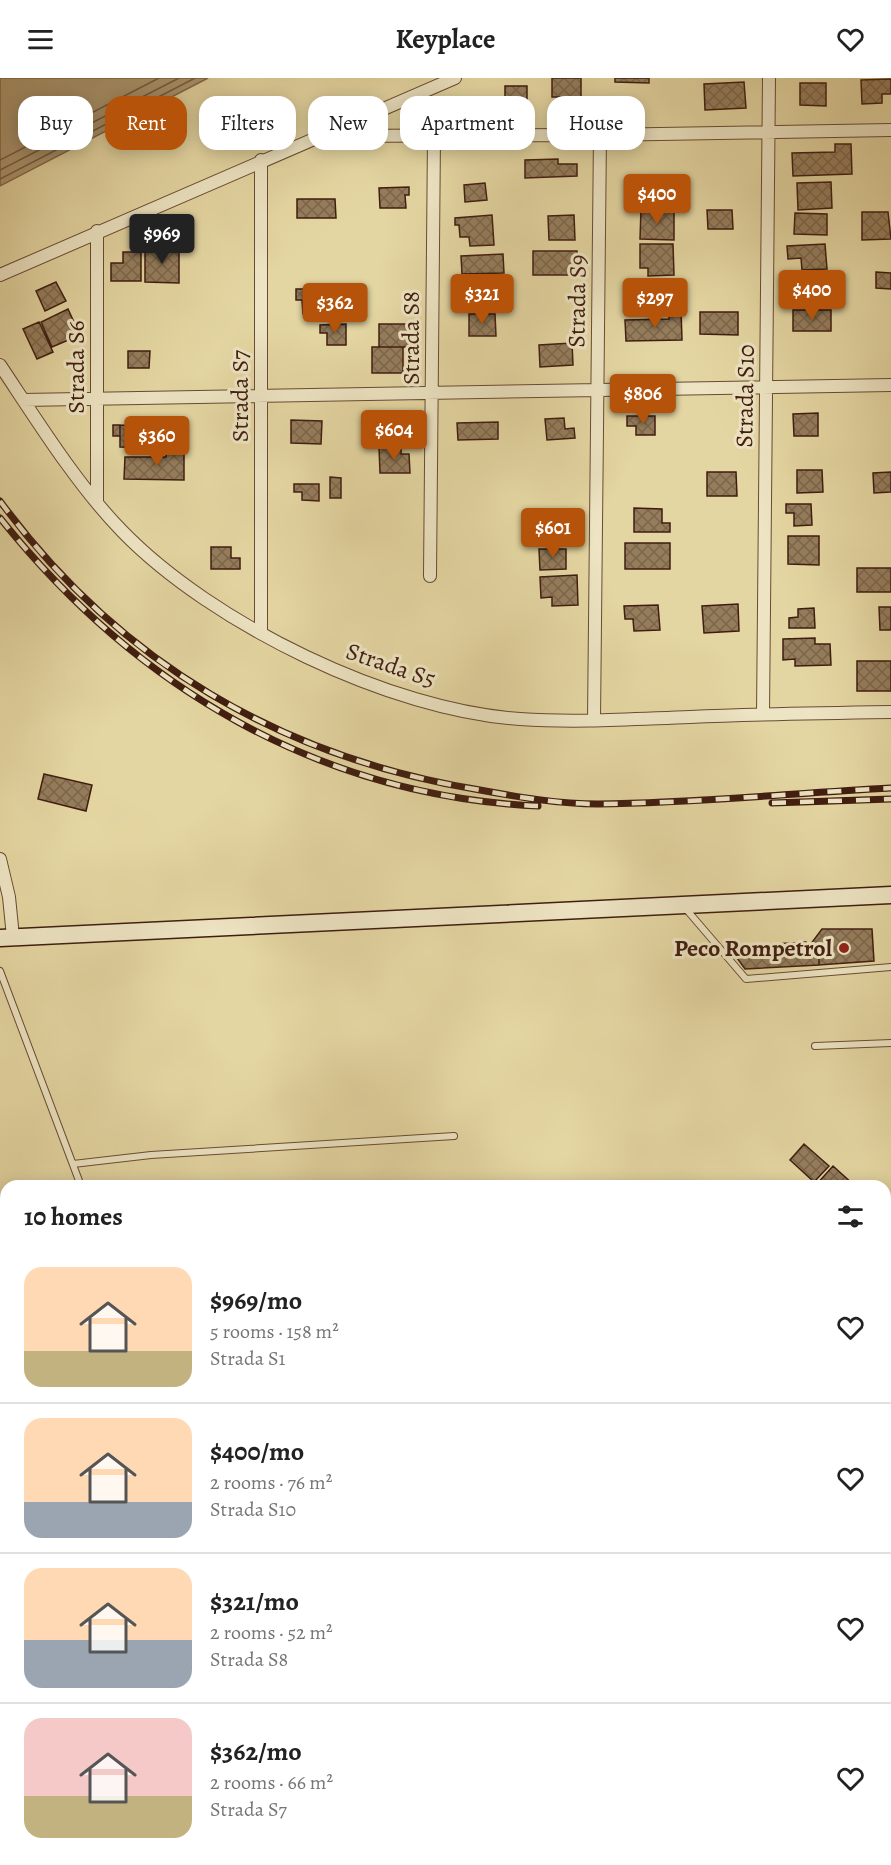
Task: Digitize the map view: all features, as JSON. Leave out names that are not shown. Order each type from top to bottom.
[{"type":"main road","points":[[6,937],[891,895]]},
{"type":"street","points":[[388,107],[455,78]]},
{"type":"street","name":"Strada S10","points":[[763,714],[769,78]]},
{"type":"street","points":[[645,134],[891,130]]},
{"type":"street","points":[[0,275],[308,141]]},
{"type":"street","name":"Strada S8","points":[[430,576],[434,150]]},
{"type":"street","name":"Strada S9","points":[[594,720],[600,150]]},
{"type":"street","name":"Strada S7","points":[[261,160],[261,633]]},
{"type":"street","name":"Strada S6","points":[[97,231],[97,502]]},
{"type":"street","name":"Strada S5","points":[[0,365],[97,502],[120,530],[154,562],[192,590],[261,633],[330,666],[384,687],[467,712],[519,719],[594,720],[891,712]]},
{"type":"street","points":[[23,400],[891,385]]},
{"type":"street","points":[[0,859],[9,897],[6,937]]},
{"type":"lane","points":[[682,904],[746,979],[891,967]]},
{"type":"lane","points":[[0,971],[79,1180]]},
{"type":"lane","points":[[816,1046],[891,1043]]},
{"type":"lane","points":[[72,1164],[151,1155],[454,1136]]},
{"type":"water","points":[[0,78],[208,78],[173,96],[105,96],[105,131],[93,138],[93,96],[18,96],[18,150],[69,150],[0,186]]},
{"type":"building","points":[[552,78],[581,78],[581,96],[552,96]]},
{"type":"building","points":[[615,78],[649,78],[649,83],[615,82]]},
{"type":"building","points":[[891,79],[891,94],[882,94],[882,103],[862,104],[861,80]]},
{"type":"building","points":[[744,82],[746,108],[705,110],[704,84]]},
{"type":"building","points":[[800,83],[826,83],[826,106],[800,105]]},
{"type":"building","points":[[505,86],[527,86],[527,96],[505,96]]},
{"type":"building","points":[[835,144],[851,144],[852,174],[793,176],[792,153],[835,152]]},
{"type":"building","points":[[558,159],[558,164],[577,164],[577,176],[525,178],[525,160]]},
{"type":"building","points":[[831,182],[832,208],[798,210],[797,183]]},
{"type":"building","points":[[485,183],[487,200],[465,202],[464,185]]},
{"type":"building","points":[[627,183],[667,183],[667,203],[627,203]]},
{"type":"building","points":[[409,187],[409,195],[405,195],[406,208],[380,208],[379,188]]},
{"type":"building","points":[[297,199],[335,199],[336,218],[297,218]]},
{"type":"building","points":[[641,209],[674,210],[674,240],[640,239]]},
{"type":"building","points":[[707,210],[732,210],[733,229],[708,229]]},
{"type":"building","points":[[862,212],[888,212],[891,239],[862,240]]},
{"type":"building","points":[[795,213],[827,214],[827,235],[794,234]]},
{"type":"building","points":[[492,215],[494,245],[470,246],[469,237],[460,237],[459,225],[455,225],[455,218]]},
{"type":"building","points":[[574,215],[575,240],[549,240],[548,216]]},
{"type":"building","points":[[640,244],[673,244],[674,275],[648,276],[648,268],[640,268]]},
{"type":"building","points":[[825,244],[827,269],[802,270],[801,258],[788,259],[787,246]]},
{"type":"building","points":[[145,247],[179,247],[179,283],[145,282]]},
{"type":"building","points":[[533,251],[577,251],[578,275],[533,275]]},
{"type":"building","points":[[123,252],[141,252],[141,281],[111,281],[111,263],[123,263]]},
{"type":"building","points":[[503,254],[504,273],[462,274],[461,256]]},
{"type":"building","points":[[876,272],[891,273],[891,289],[876,288]]},
{"type":"building","points":[[56,282],[66,301],[45,311],[36,291]]},
{"type":"building","points":[[627,282],[658,283],[658,310],[627,309]]},
{"type":"building","points":[[296,289],[324,289],[324,314],[303,314],[302,300],[296,300]]},
{"type":"building","points":[[68,309],[80,335],[52,347],[41,322]]},
{"type":"building","points":[[669,310],[681,310],[682,340],[626,341],[625,320],[669,319]]},
{"type":"building","points":[[793,310],[831,310],[831,331],[793,331]]},
{"type":"building","points":[[700,312],[738,312],[738,335],[700,334]]},
{"type":"building","points":[[469,314],[495,314],[496,336],[469,336]]},
{"type":"building","points":[[39,322],[53,352],[37,359],[23,329]]},
{"type":"building","points":[[346,324],[346,345],[327,345],[327,333],[320,333],[320,325]]},
{"type":"building","points":[[379,324],[409,324],[409,347],[379,347]]},
{"type":"building","points":[[572,343],[573,365],[540,367],[539,345]]},
{"type":"building","points":[[372,347],[403,347],[403,373],[372,373]]},
{"type":"building","points":[[128,351],[150,351],[149,368],[128,368]]},
{"type":"building","points":[[818,413],[818,436],[794,436],[793,414]]},
{"type":"building","points":[[627,416],[655,416],[655,435],[636,435],[636,426],[627,426]]},
{"type":"building","points":[[564,418],[565,429],[574,428],[575,438],[547,440],[545,419]]},
{"type":"building","points":[[291,420],[322,421],[321,444],[291,443]]},
{"type":"building","points":[[384,421],[384,430],[409,429],[409,440],[366,441],[365,422]]},
{"type":"building","points":[[498,422],[498,439],[458,440],[457,423]]},
{"type":"building","points":[[113,425],[120,425],[120,436],[113,436]]},
{"type":"building","points":[[120,425],[185,426],[184,448],[120,447]]},
{"type":"building","points":[[379,447],[401,447],[401,454],[409,454],[410,473],[380,473]]},
{"type":"building","points":[[166,448],[184,448],[184,480],[124,479],[125,457],[166,457]]},
{"type":"building","points":[[797,470],[822,470],[823,492],[797,493]]},
{"type":"building","points":[[707,472],[736,472],[737,496],[707,496]]},
{"type":"building","points":[[891,472],[891,492],[874,493],[873,473]]},
{"type":"building","points":[[330,477],[341,478],[341,498],[330,498]]},
{"type":"building","points":[[294,484],[319,484],[319,501],[302,500],[302,492],[294,492]]},
{"type":"building","points":[[786,504],[811,504],[812,525],[794,526],[794,513],[786,513]]},
{"type":"building","points":[[634,508],[662,509],[662,523],[670,523],[670,532],[634,532]]},
{"type":"building","points":[[788,536],[819,536],[819,565],[788,564]]},
{"type":"building","points":[[625,543],[670,543],[670,569],[625,569]]},
{"type":"building","points":[[211,547],[231,547],[231,558],[240,558],[240,569],[211,569]]},
{"type":"building","points":[[539,549],[566,549],[566,569],[540,570]]},
{"type":"building","points":[[857,568],[891,568],[891,592],[857,592]]},
{"type":"building","points":[[577,575],[578,605],[552,606],[552,597],[541,598],[540,577]]},
{"type":"building","points":[[738,604],[739,631],[704,633],[702,606]]},
{"type":"building","points":[[658,605],[660,630],[634,631],[633,619],[625,619],[624,606]]},
{"type":"building","points":[[879,607],[891,607],[891,630],[880,630]]},
{"type":"building","points":[[814,608],[815,628],[789,628],[789,618],[798,617],[798,609]]},
{"type":"building","points":[[815,638],[815,644],[830,644],[831,665],[795,666],[795,659],[783,660],[783,639]]},
{"type":"building","points":[[857,661],[891,661],[891,691],[857,691]]},
{"type":"building","points":[[44,774],[92,785],[86,811],[38,799]]},
{"type":"building","name":"Peco Rompetrol","points":[[822,929],[872,929],[874,961],[819,965],[819,952],[810,945]]},
{"type":"building","points":[[806,942],[819,952],[819,965],[745,969],[729,947]]},
{"type":"building","points":[[804,1144],[829,1166],[816,1180],[812,1180],[790,1160]]},
{"type":"building","points":[[833,1166],[848,1180],[820,1180]]},
{"type":"railway","points":[[0,501],[47,559],[98,610],[152,655],[211,694],[273,727],[339,754],[408,775],[480,790],[568,803],[671,802],[891,788]]},
{"type":"railway","points":[[0,518],[53,578],[110,633],[172,681],[238,722],[307,755],[381,781],[458,798],[538,806]]},
{"type":"railway","points":[[772,803],[891,799]]},
{"type":"place","name":"Peco Rompetrol","points":[[844,948]]}]
